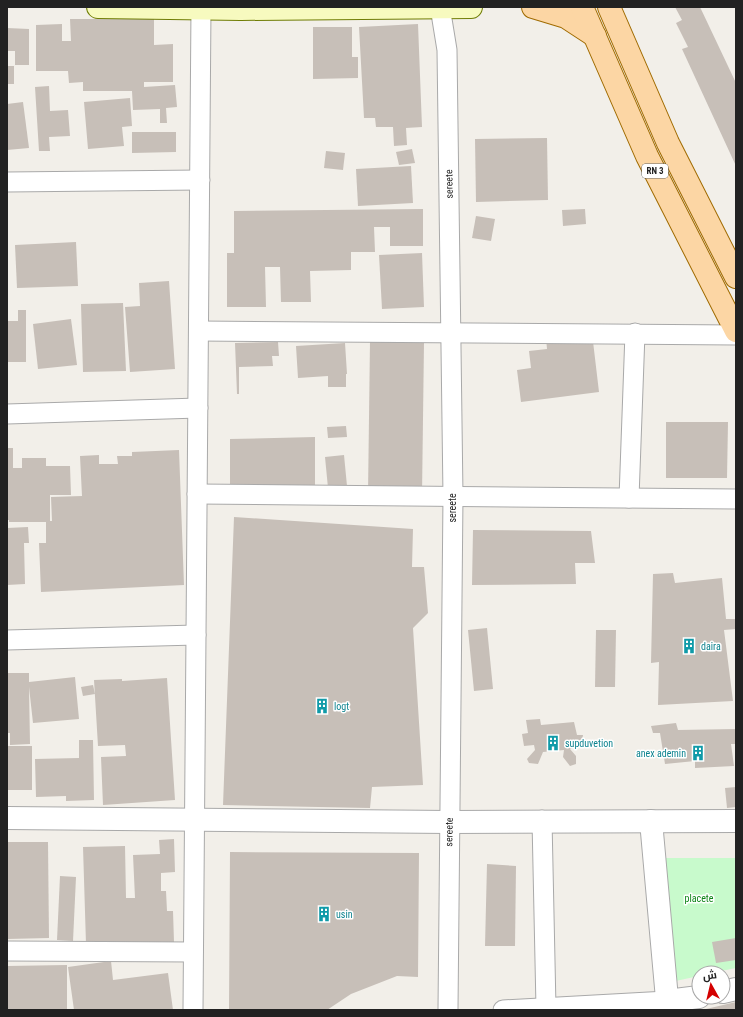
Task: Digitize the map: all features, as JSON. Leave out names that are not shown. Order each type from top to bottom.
[{"type":"main road","points":[[98,7],[471,7]]},
{"type":"main road","points":[[533,7],[566,17],[596,37]]},
{"type":"main road","name":"RN 3","points":[[582,7],[647,156],[736,331]]},
{"type":"main road","name":"RN 3","points":[[609,7],[668,143],[736,277]]},
{"type":"street","points":[[193,1010],[201,8]]},
{"type":"street","name":"sereete","points":[[441,8],[447,50],[452,331],[453,496],[448,1010]]},
{"type":"street","points":[[7,182],[200,180]]},
{"type":"street","points":[[199,331],[452,331],[736,335]]},
{"type":"street","points":[[629,498],[635,334]]},
{"type":"street","points":[[7,414],[198,408]]},
{"type":"street","points":[[197,494],[736,499]]},
{"type":"street","points":[[7,640],[196,634]]},
{"type":"street","points":[[7,818],[449,822],[542,820],[736,821]]},
{"type":"street","points":[[542,820],[546,1008]]},
{"type":"street","points":[[651,821],[668,1005]]},
{"type":"street","points":[[7,951],[193,952]]},
{"type":"street","points":[[503,1010],[668,1005],[691,999]]},
{"type":"green space","name":"placete","points":[[661,858],[736,858],[736,968],[731,969],[731,965],[691,965],[691,978],[666,983]]},
{"type":"building","points":[[675,7],[700,7],[736,83],[736,166],[682,49],[688,47],[676,23],[682,20]]},
{"type":"building","points":[[154,15],[154,45],[173,44],[173,82],[144,82],[144,87],[175,85],[177,107],[166,108],[167,123],[160,123],[160,109],[133,110],[132,91],[83,91],[83,82],[69,83],[68,71],[36,71],[36,25],[62,24],[62,41],[71,41],[70,19],[107,19],[107,16]]},
{"type":"building","points":[[418,24],[422,127],[406,128],[407,145],[394,146],[393,127],[376,127],[375,118],[364,118],[359,27]]},
{"type":"building","points":[[313,27],[352,27],[352,57],[358,57],[358,78],[313,79]]},
{"type":"building","points":[[7,28],[29,29],[29,65],[15,65],[15,51],[7,51]]},
{"type":"building","points":[[7,66],[14,66],[14,84],[7,84]]},
{"type":"building","points":[[49,86],[50,111],[68,110],[70,136],[49,137],[50,151],[39,151],[35,87]]},
{"type":"building","points":[[130,98],[132,126],[122,127],[124,146],[88,149],[84,102]]},
{"type":"building","points":[[23,102],[29,148],[7,150],[7,104]]},
{"type":"building","points":[[132,132],[176,132],[176,152],[132,153]]},
{"type":"building","points":[[547,138],[548,200],[476,202],[475,139]]},
{"type":"building","points":[[412,149],[415,163],[399,165],[396,152]]},
{"type":"building","points":[[326,151],[345,153],[343,170],[324,168]]},
{"type":"building","points":[[411,166],[413,203],[358,206],[356,169]]},
{"type":"building","points":[[423,209],[423,246],[390,246],[390,227],[374,227],[375,252],[351,252],[351,270],[310,271],[311,302],[281,302],[280,267],[265,267],[266,307],[227,307],[227,253],[234,253],[234,211]]},
{"type":"building","points":[[585,209],[586,224],[563,226],[562,210]]},
{"type":"building","points":[[476,216],[495,219],[491,241],[472,238]]},
{"type":"building","points":[[76,242],[78,286],[17,288],[15,245]]},
{"type":"building","points":[[422,253],[424,307],[382,309],[379,255]]},
{"type":"building","points":[[169,281],[175,369],[130,372],[125,307],[140,306],[139,283]]},
{"type":"building","points":[[123,303],[126,371],[83,372],[81,304]]},
{"type":"building","points":[[18,310],[26,310],[26,362],[7,362],[7,321],[18,321]]},
{"type":"building","points":[[71,319],[77,365],[38,369],[33,324]]},
{"type":"building","points":[[592,333],[599,392],[521,402],[517,370],[531,368],[529,351],[547,349],[546,338]]},
{"type":"building","points":[[370,341],[424,342],[422,495],[368,494]]},
{"type":"building","points":[[278,342],[279,356],[272,356],[273,366],[239,367],[239,394],[237,394],[235,343]]},
{"type":"building","points":[[345,343],[347,374],[346,387],[328,387],[328,376],[298,378],[296,346]]},
{"type":"building","points":[[666,422],[728,422],[727,478],[666,478]]},
{"type":"building","points":[[346,426],[347,437],[328,438],[327,427]]},
{"type":"building","points":[[315,437],[315,485],[276,485],[230,491],[230,439]]},
{"type":"building","points":[[7,448],[13,448],[13,468],[22,468],[22,458],[46,458],[46,466],[70,466],[71,495],[50,495],[50,521],[52,521],[51,497],[82,496],[80,456],[99,455],[99,464],[118,464],[117,456],[132,456],[132,452],[179,450],[184,585],[41,592],[39,543],[46,543],[46,522],[9,522],[9,520],[7,520]]},
{"type":"building","points":[[344,455],[347,486],[328,488],[325,457]]},
{"type":"building","name":"logt","points":[[234,517],[413,529],[412,567],[424,567],[428,613],[413,628],[423,785],[372,787],[370,808],[223,805]]},
{"type":"building","points":[[28,527],[29,543],[24,543],[25,584],[7,585],[7,528]]},
{"type":"building","points":[[473,530],[591,531],[595,563],[575,563],[576,584],[472,585]]},
{"type":"building","name":"daira","points":[[673,573],[675,583],[722,578],[726,619],[736,619],[736,629],[724,630],[733,701],[658,705],[659,662],[651,663],[653,574]]},
{"type":"building","points":[[487,628],[493,689],[474,691],[468,630]]},
{"type":"building","points":[[596,630],[616,630],[615,687],[595,687]]},
{"type":"building","points":[[7,673],[29,673],[29,682],[75,677],[79,719],[33,723],[29,687],[30,744],[10,745],[10,733],[7,733]]},
{"type":"building","points":[[167,678],[175,800],[103,805],[101,757],[126,756],[125,745],[98,746],[94,680],[122,679],[122,681]]},
{"type":"building","points":[[93,685],[95,694],[83,696],[81,687]]},
{"type":"building","name":"supduvetion","points":[[540,719],[541,725],[574,722],[577,735],[583,735],[581,746],[570,749],[576,756],[576,764],[570,766],[563,757],[564,750],[543,752],[538,764],[529,763],[527,759],[535,750],[534,745],[524,746],[522,734],[528,733],[526,720]]},
{"type":"building","name":"anex ademin","points":[[676,723],[678,730],[736,729],[736,744],[731,744],[734,766],[695,768],[695,761],[665,764],[660,733],[653,733],[651,726]]},
{"type":"building","points":[[79,740],[93,740],[94,800],[66,801],[66,796],[36,797],[35,759],[79,758]]},
{"type":"building","points":[[7,746],[32,746],[32,790],[7,790]]},
{"type":"building","points":[[736,787],[736,807],[727,808],[725,788]]},
{"type":"building","points":[[174,839],[175,872],[161,873],[161,891],[166,891],[167,911],[173,911],[174,942],[86,944],[83,847],[125,846],[126,898],[135,898],[133,855],[160,854],[159,840]]},
{"type":"building","points":[[7,842],[48,842],[49,938],[7,939]]},
{"type":"building","name":"usin","points":[[230,852],[419,853],[418,977],[397,976],[351,994],[327,1010],[229,1010]]},
{"type":"building","points":[[487,864],[516,866],[515,946],[485,946]]},
{"type":"building","points":[[60,876],[76,877],[73,941],[57,940]]},
{"type":"building","points":[[736,938],[736,960],[716,963],[712,942]]},
{"type":"building","points":[[111,961],[113,980],[168,973],[173,1010],[74,1010],[68,967]]},
{"type":"building","points":[[67,965],[67,1010],[7,1010],[7,966]]},
{"type":"building","points":[[736,1002],[736,1010],[706,1010],[723,1005],[731,1005],[731,1003]]},
{"type":"place","name":"daira","points":[[689,646]]},
{"type":"place","name":"logt","points":[[322,706]]},
{"type":"place","name":"supduvetion","points":[[553,743]]},
{"type":"place","name":"anex ademin","points":[[698,753]]},
{"type":"place","name":"usin","points":[[324,914]]}]
